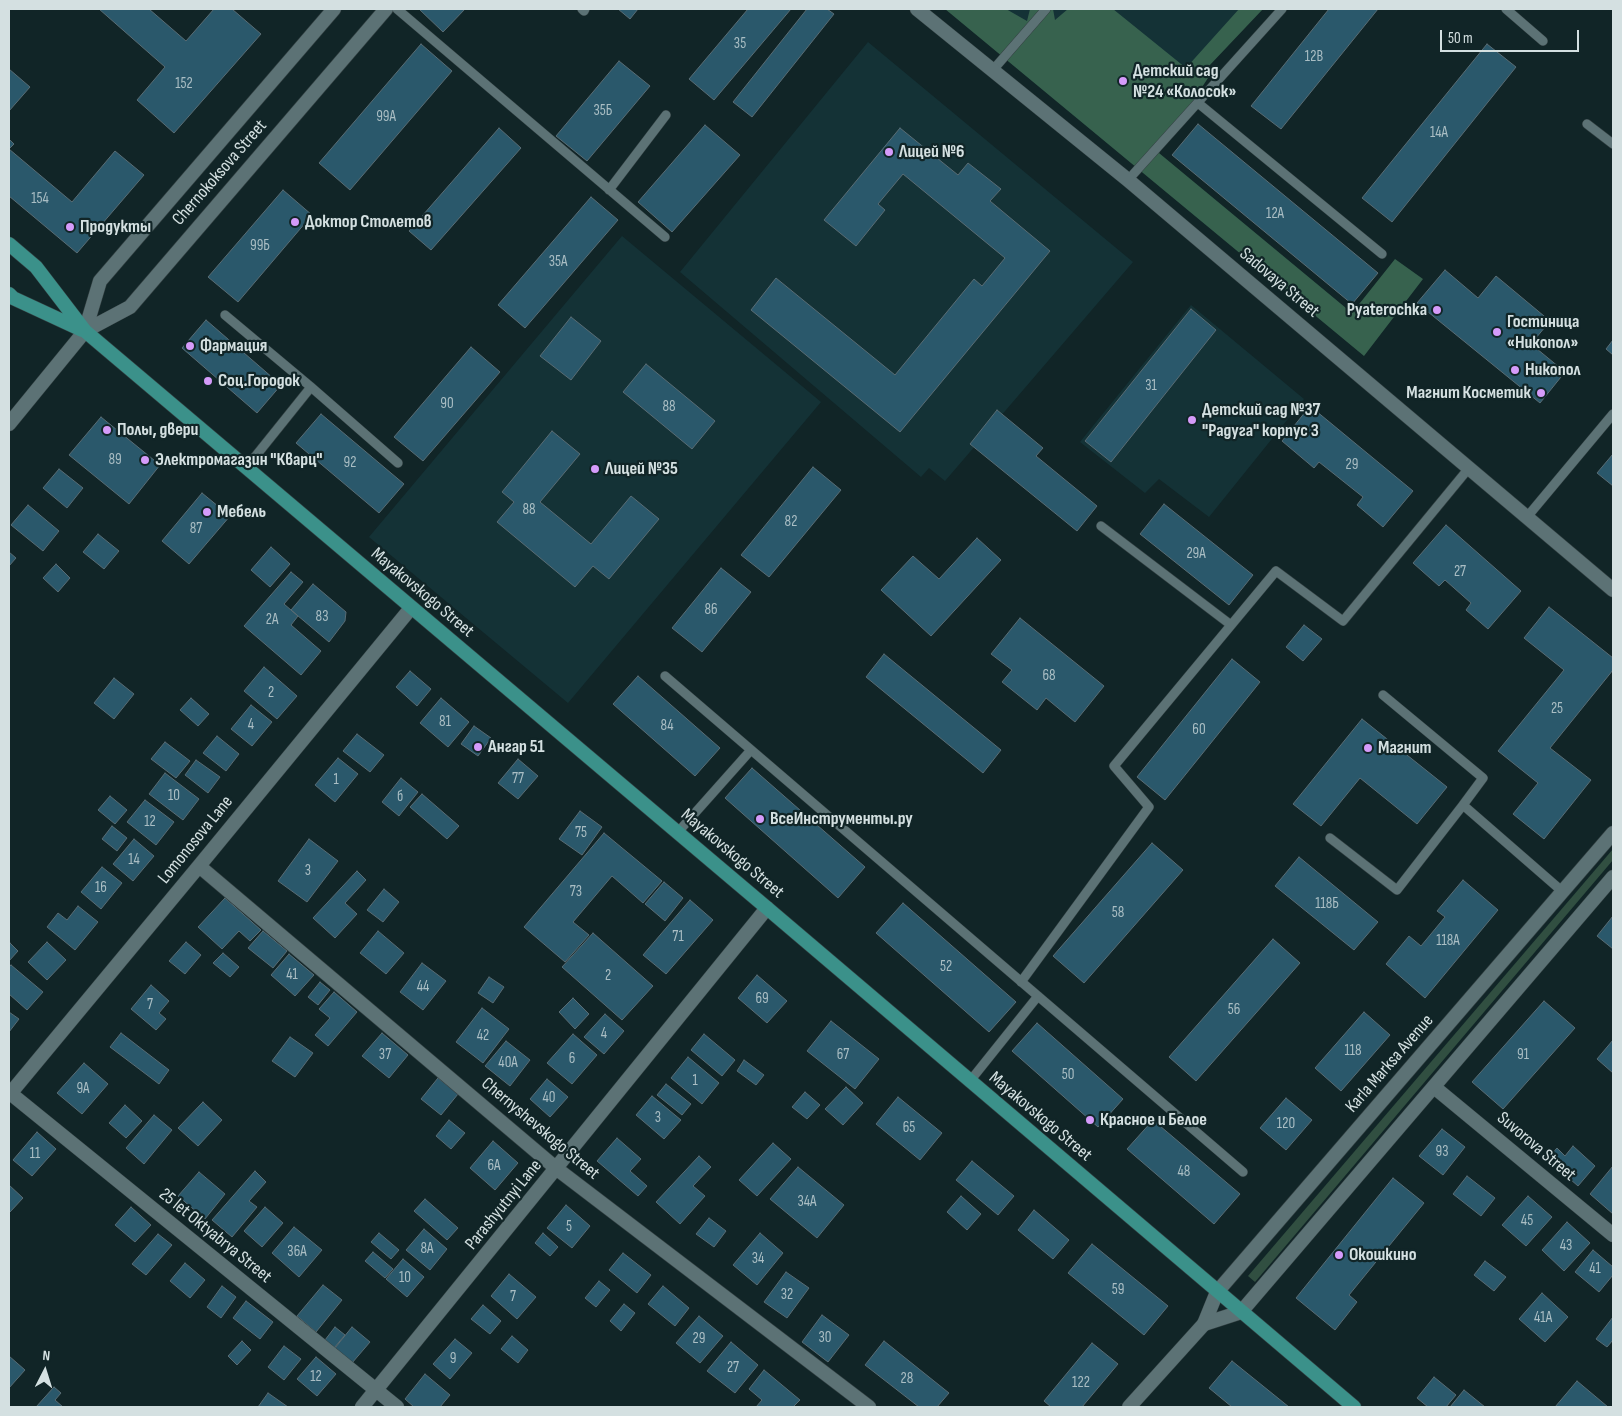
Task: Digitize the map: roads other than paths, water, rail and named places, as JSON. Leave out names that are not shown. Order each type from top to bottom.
[{"type":"main road","name":"Mayakovskogo Street","points":[[9,244],[36,267],[85,331],[1354,1407]]},
{"type":"main road","name":"Mayakovskogo Street","points":[[9,294],[13,298],[85,331]]},
{"type":"street","name":"Chernokoksova Street","points":[[85,331],[100,282],[334,9]]},
{"type":"street","name":"Chernokoksova Street","points":[[85,331],[130,306],[386,9]]},
{"type":"street","name":"Sadovaya Street","points":[[917,9],[1128,180],[1613,590]]},
{"type":"street","points":[[9,424],[85,331]]},
{"type":"street","name":"Lomonosova Lane","points":[[9,1094],[411,608]]},
{"type":"street","name":"Karla Marksa Avenue","points":[[1129,1407],[1204,1324],[1217,1292],[1613,833]]},
{"type":"street","name":"Chernyshevskogo Street","points":[[199,866],[557,1169],[869,1407]]},
{"type":"street","points":[[1241,1312],[1613,877]]},
{"type":"street","name":"Parashyutnyi Lane","points":[[362,1407],[767,908]]},
{"type":"street","name":"Suvorova Street","points":[[1434,1087],[1613,1235]]},
{"type":"street","name":"25 let Oktyabrya Street","points":[[9,1094],[397,1407]]},
{"type":"street","name":"Karla Marksa Avenue","points":[[1204,1324],[1241,1312]]},
{"type":"lane","points":[[397,9],[665,237]]},
{"type":"lane","points":[[582,9],[584,11],[585,9]]},
{"type":"lane","points":[[992,71],[1046,9]]},
{"type":"lane","points":[[1128,180],[1282,9]]},
{"type":"lane","points":[[1506,9],[1543,41]]},
{"type":"lane","points":[[1198,103],[1382,254]]},
{"type":"lane","points":[[609,190],[666,115]]},
{"type":"lane","points":[[1587,124],[1613,144]]},
{"type":"lane","points":[[225,315],[398,463]]},
{"type":"lane","points":[[246,468],[311,387]]},
{"type":"lane","points":[[1527,517],[1613,414]]},
{"type":"lane","points":[[1021,982],[1149,807],[1114,766],[1276,571],[1343,621],[1469,468]]},
{"type":"lane","points":[[1101,526],[1231,625]]},
{"type":"lane","points":[[664,676],[1243,1172]]},
{"type":"lane","points":[[1330,838],[1397,890],[1483,778],[1383,695]]},
{"type":"lane","points":[[678,832],[751,750]]},
{"type":"lane","points":[[1463,805],[1562,892]]},
{"type":"lane","points":[[970,1081],[1038,996]]},
{"type":"place","name":"Детский сад №24 «Колосок»","points":[[1123,81]]},
{"type":"place","name":"Лицей №6","points":[[889,152]]},
{"type":"place","name":"Доктор Столетов","points":[[295,222]]},
{"type":"place","name":"Продукты","points":[[70,227]]},
{"type":"place","name":"Pyaterochka","points":[[1437,310]]},
{"type":"place","name":"Гостиница «Никопол»","points":[[1497,332]]},
{"type":"place","name":"Фармация","points":[[190,346]]},
{"type":"place","name":"Никопол","points":[[1515,370]]},
{"type":"place","name":"Соц.Городок","points":[[208,381]]},
{"type":"place","name":"Магнит Косметик","points":[[1541,393]]},
{"type":"place","name":"Детский сад №37 \"Радуга\" корпус 3","points":[[1192,420]]},
{"type":"place","name":"Полы, двери","points":[[107,430]]},
{"type":"place","name":"Электромагазин \"Кварц\"","points":[[145,460]]},
{"type":"place","name":"Лицей №35","points":[[595,469]]},
{"type":"place","name":"Мебель","points":[[207,512]]},
{"type":"place","name":"Ангар 51","points":[[478,747]]},
{"type":"place","name":"Магнит","points":[[1368,748]]},
{"type":"place","name":"ВсеИнструменты.ру","points":[[760,819]]},
{"type":"place","name":"Красное и Белое","points":[[1090,1120]]},
{"type":"place","name":"Окошкино","points":[[1339,1255]]}]
